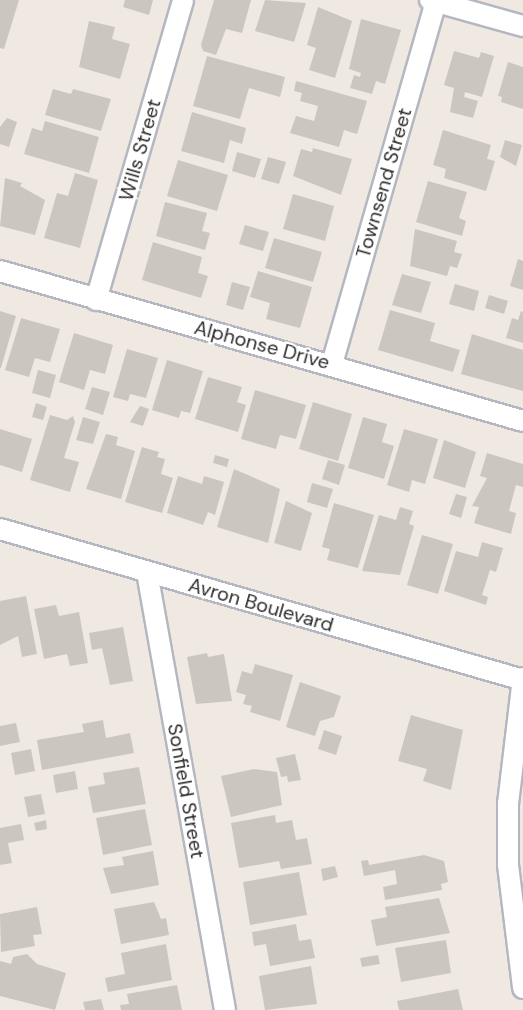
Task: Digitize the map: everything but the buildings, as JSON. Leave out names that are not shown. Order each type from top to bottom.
[{"type":"street","name":"Wills Street","points":[[96,300],[183,0]]},
{"type":"street","points":[[433,1],[523,26]]},
{"type":"street","name":"Townsend Street","points":[[332,364],[433,1]]},
{"type":"street","name":"Alphonse Drive","points":[[0,271],[96,300],[332,364],[523,421]]},
{"type":"street","name":"Avron Boulevard","points":[[0,529],[523,679]]},
{"type":"street","name":"Sonfield Street","points":[[147,572],[225,1010]]},
{"type":"street","points":[[523,679],[508,803],[508,865],[523,988]]}]
